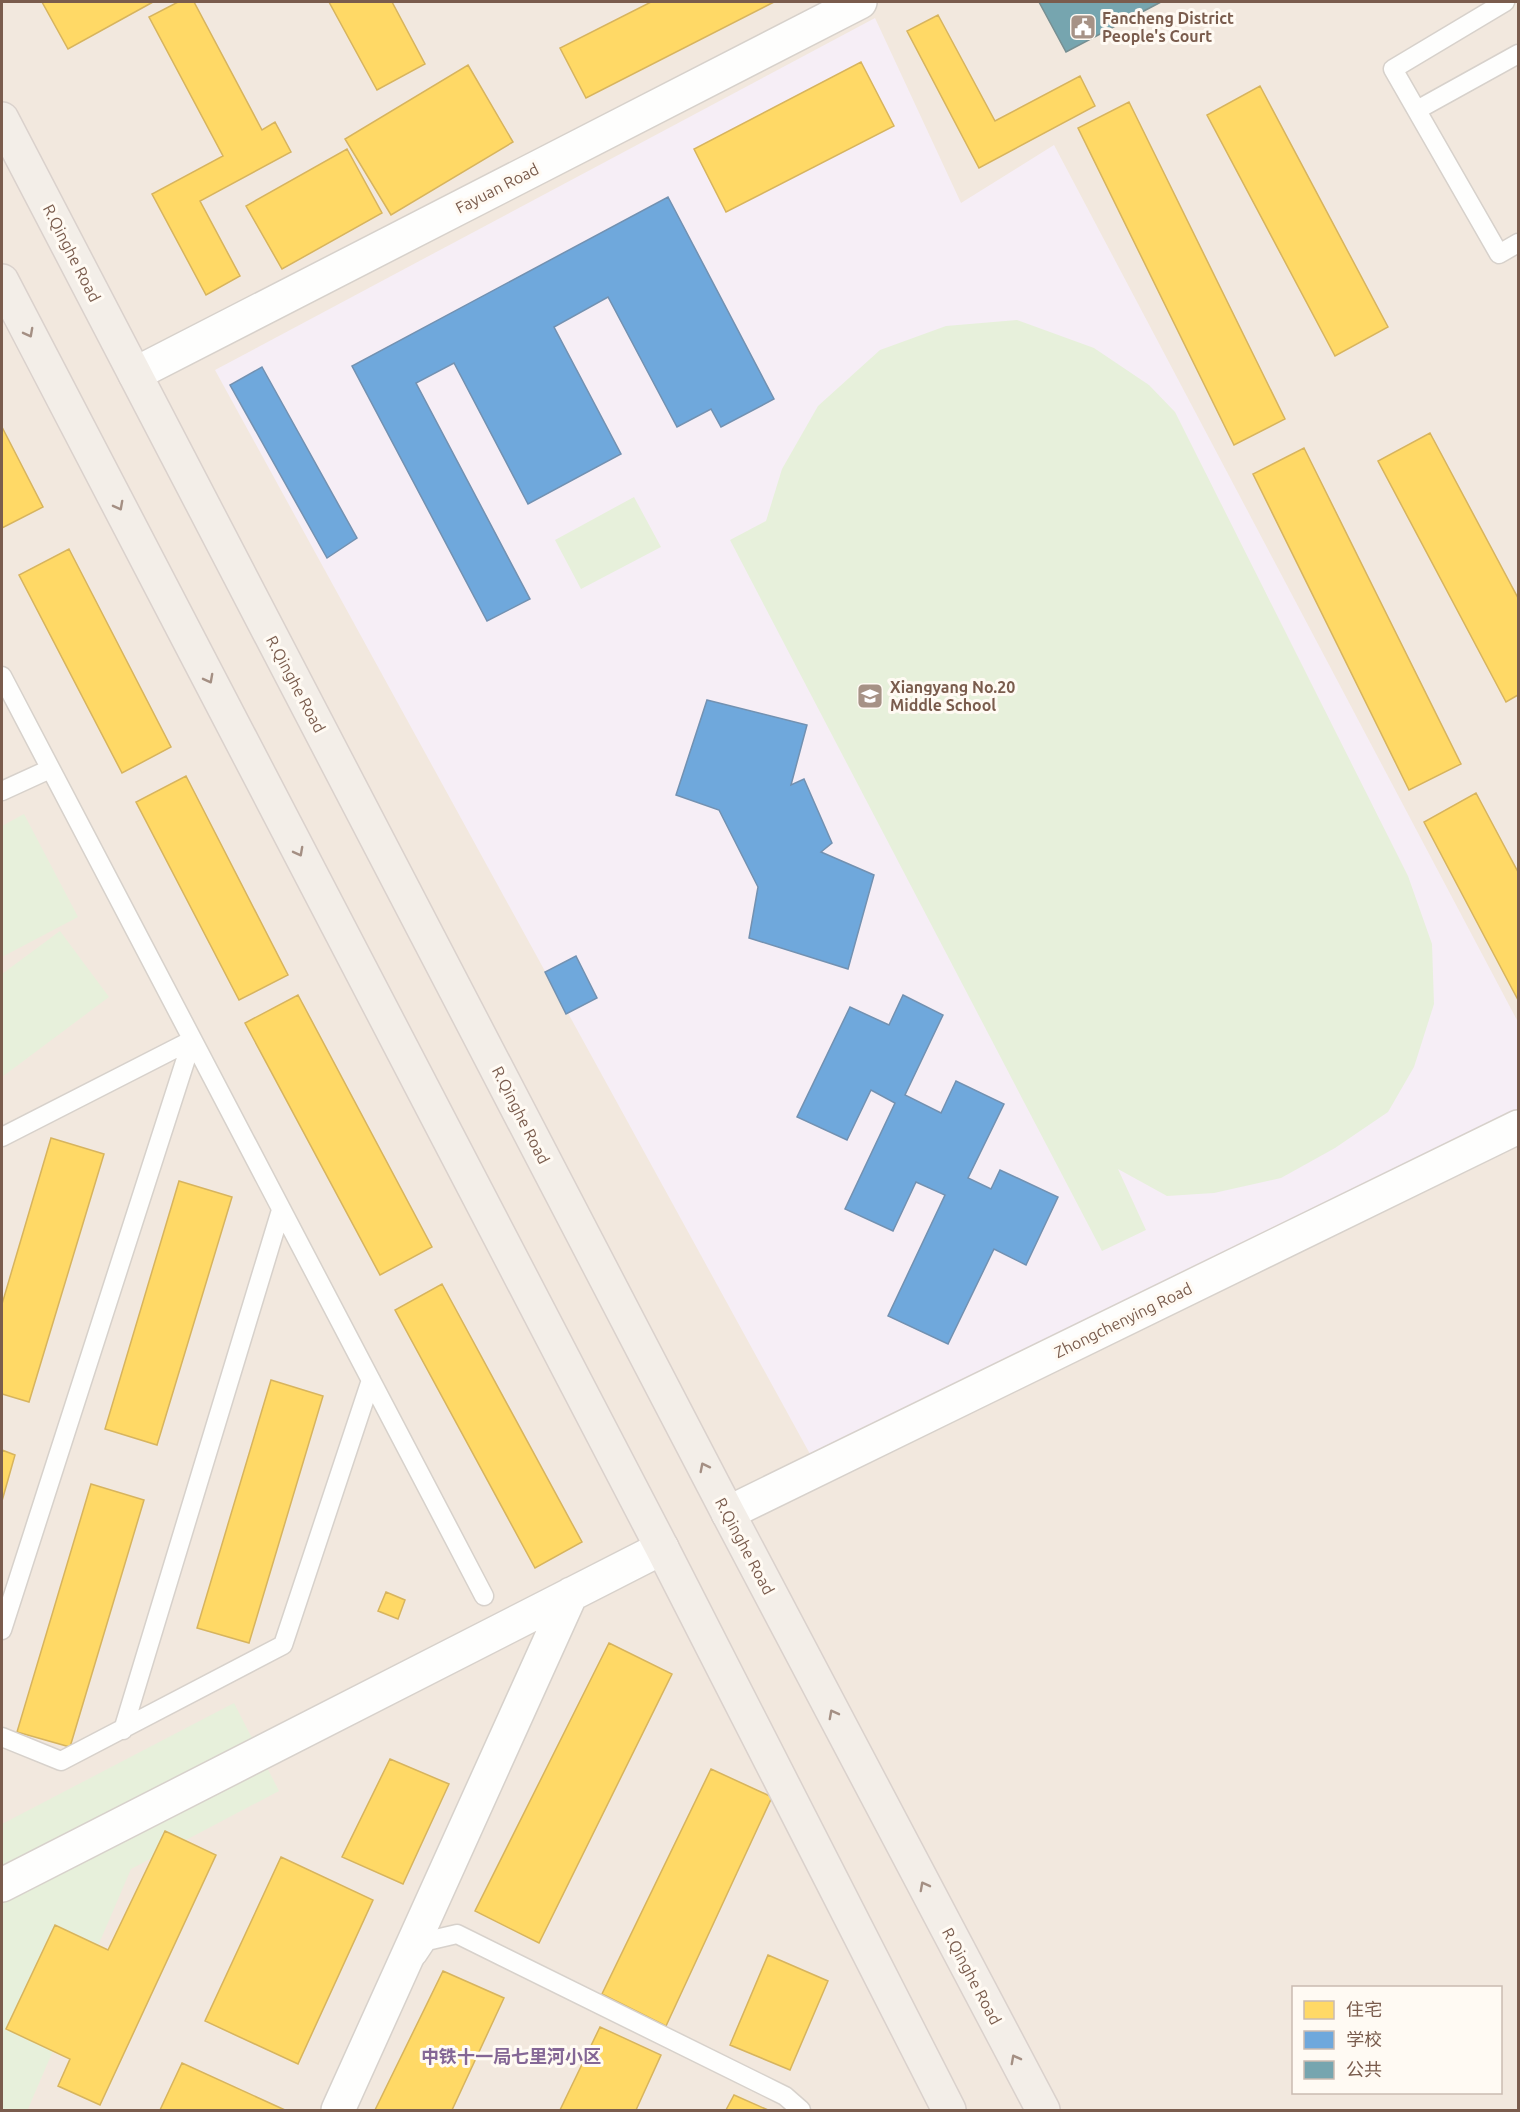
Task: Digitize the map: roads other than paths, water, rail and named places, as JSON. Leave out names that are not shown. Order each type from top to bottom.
[{"type":"main road","name":"R.Qinghe Road","points":[[2,119],[728,1513],[1042,2110]]},
{"type":"main road","points":[[2,281],[662,1548],[949,2110]]},
{"type":"street","name":"Fayuan Road","points":[[135,374],[860,2]]},
{"type":"street","name":"Zhongchenying Road","points":[[728,1513],[1518,1127]]},
{"type":"street","points":[[2,1885],[662,1548]]},
{"type":"street","points":[[338,2110],[571,1594]]},
{"type":"lane","points":[[1505,2],[1394,69],[1499,254],[1518,243]]},
{"type":"lane","points":[[1417,110],[1518,54]]},
{"type":"lane","points":[[2,676],[484,1596]]},
{"type":"lane","points":[[2,791],[50,769]]},
{"type":"lane","points":[[2,1137],[192,1040]]},
{"type":"lane","points":[[2,1630],[192,1040]]},
{"type":"lane","points":[[123,1730],[281,1210]]},
{"type":"lane","points":[[2,1737],[61,1761],[283,1645],[371,1380]]},
{"type":"lane","points":[[347,2110],[415,1959],[427,1941],[457,1934],[785,2096],[801,2110]]},
{"type":"place","name":"Fancheng District People's Court","points":[[1083,27]]},
{"type":"place","name":"Xiangyang No.20 Middle School","points":[[870,696]]},
{"type":"district","name":"中铁十一局七里河小区","points":[[511,2057]]}]
